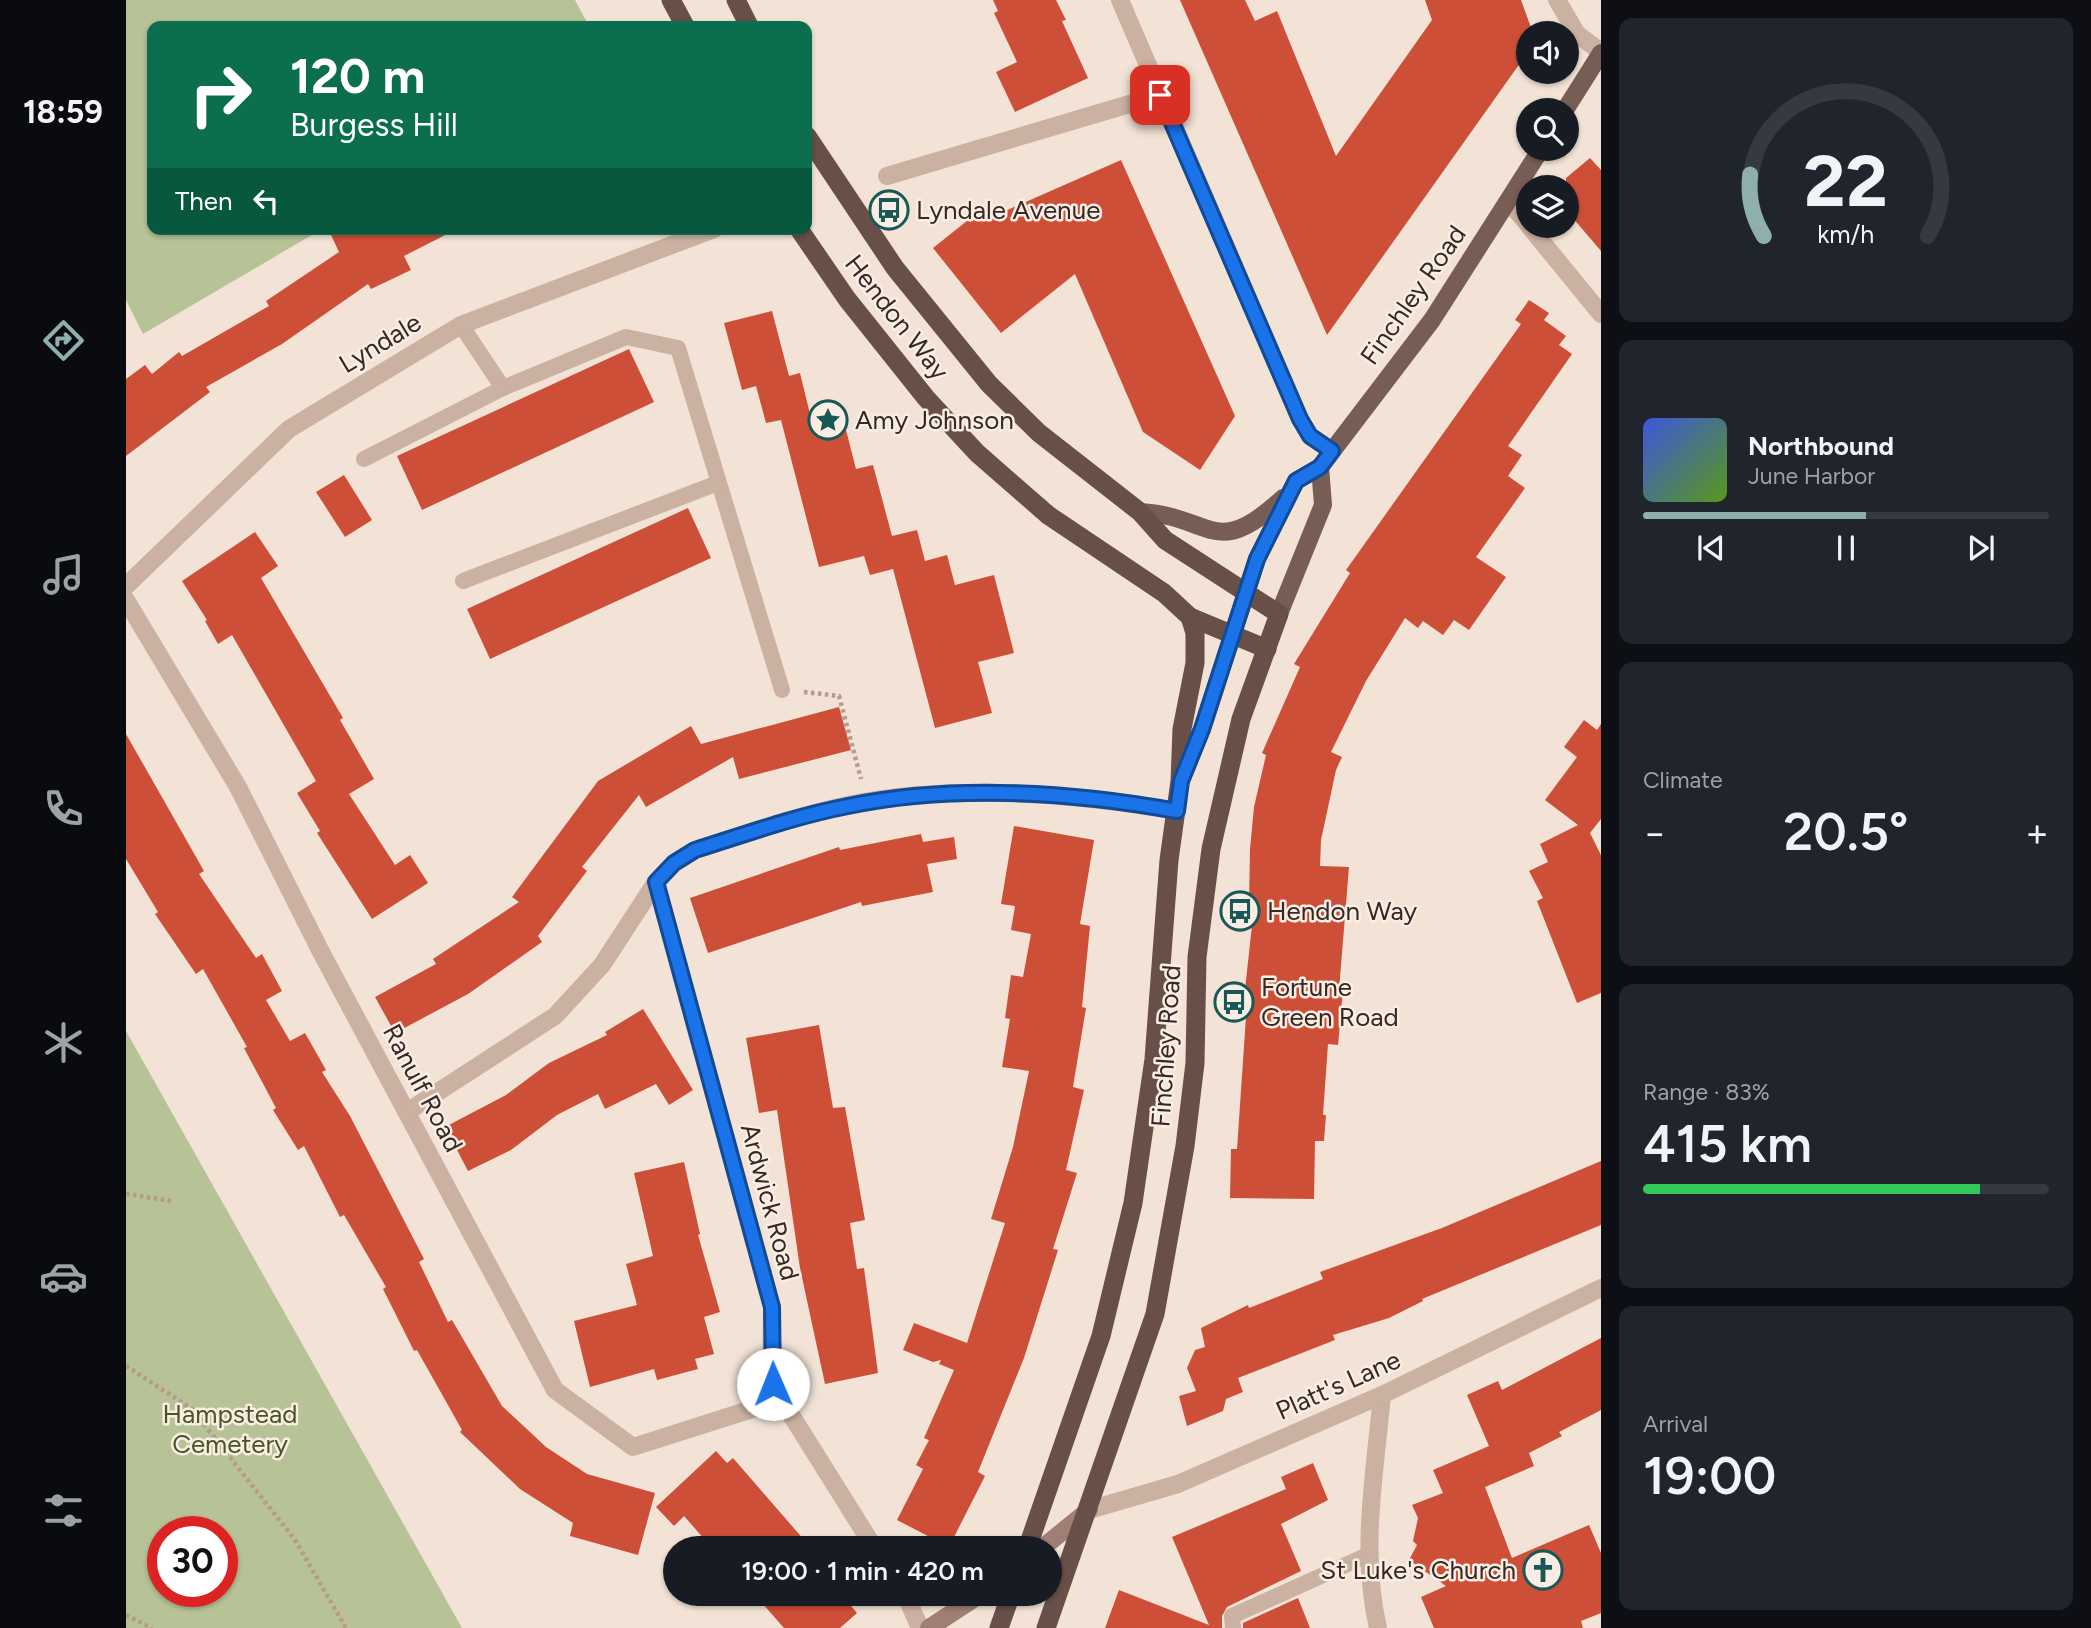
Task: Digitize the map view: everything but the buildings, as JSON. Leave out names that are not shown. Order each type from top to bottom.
[{"type":"highway","points":[[671,0],[682,21]]},
{"type":"highway","points":[[736,0],[746,21]]},
{"type":"highway","name":"Hendon Way","points":[[812,144],[895,268],[989,384],[1039,433],[1140,512],[1165,540],[1245,595],[1279,614]]},
{"type":"highway","name":"Hendon Way","points":[[803,235],[847,299],[918,388],[978,453],[1048,515],[1164,593],[1190,617],[1267,649]]},
{"type":"highway","name":"Finchley Road","points":[[1046,1628],[1155,1314],[1183,1159],[1195,1063],[1198,957],[1211,849],[1241,719],[1279,614]]},
{"type":"highway","points":[[1181,781],[1185,705],[1195,663],[1195,633],[1190,617]]},
{"type":"highway","name":"Finchley Road","points":[[1032,1536],[1101,1336],[1133,1203],[1154,1059],[1169,860],[1181,781]]},
{"type":"highway","points":[[999,1628],[1007,1606]]},
{"type":"main road","points":[[1573,98],[1601,53]]},
{"type":"main road","name":"Finchley Road","points":[[1181,781],[1202,729],[1257,559],[1296,481],[1320,467],[1432,320],[1533,161]]},
{"type":"main road","name":"Finchley Road","points":[[1279,614],[1323,505],[1320,467]]},
{"type":"main road","points":[[1140,512],[1166,513],[1206,530],[1238,531],[1256,522],[1296,481]]},
{"type":"main road","points":[[1057,1536],[1089,1510]]},
{"type":"main road","points":[[929,1628],[963,1606]]},
{"type":"street","points":[[1120,0],[1300,419],[1310,436],[1332,451]]},
{"type":"street","points":[[1557,0],[1577,34],[1601,53]]},
{"type":"street","points":[[887,176],[1160,95]]},
{"type":"street","points":[[1508,201],[1516,210]]},
{"type":"street","name":"Lyndale","points":[[126,586],[289,429],[461,325],[697,235]]},
{"type":"street","points":[[1540,238],[1601,314]]},
{"type":"street","name":"Ranulf Road","points":[[126,600],[238,787],[321,952],[555,1390],[633,1447],[771,1403]]},
{"type":"street","points":[[407,1112],[555,1016],[603,965],[656,882],[674,863],[695,850],[806,816],[867,803],[1013,793],[1069,796],[1177,811]]},
{"type":"street","name":"Ardwick Road","points":[[656,882],[772,1307],[771,1403]]},
{"type":"street","name":"Platt's Lane","points":[[1089,1510],[1161,1491],[1382,1395],[1601,1288]]},
{"type":"street","points":[[1378,1628],[1369,1525],[1382,1395]]},
{"type":"street","points":[[771,1403],[788,1410],[867,1536]]},
{"type":"street","points":[[910,1606],[920,1628]]},
{"type":"lane","points":[[461,325],[503,388]]},
{"type":"lane","points":[[364,459],[503,388],[626,337],[678,348],[782,690]]},
{"type":"lane","points":[[464,581],[718,483]]},
{"type":"lane","points":[[1233,1628],[1232,1616],[1370,1554]]},
{"type":"path","points":[[782,690],[839,696],[867,803]]},
{"type":"path","points":[[126,1194],[172,1201]]},
{"type":"path","points":[[126,1366],[192,1409],[295,1540],[346,1628]]},
{"type":"path","points":[[126,1615],[152,1628]]},
{"type":"green space","points":[[126,0],[575,0],[586,21],[147,21],[147,235],[312,235],[143,334],[126,300]]},
{"type":"green space","name":"Hampstead Cemetery","points":[[126,1031],[462,1628],[126,1628]]},
{"type":"place","name":"Lyndale Avenue","points":[[889,210]]},
{"type":"place","name":"Amy Johnson","points":[[828,420]]},
{"type":"place","name":"Hendon Way","points":[[1240,911]]},
{"type":"place","name":"Fortune Green Road","points":[[1234,1002]]},
{"type":"place","name":"St Luke's Church","points":[[1543,1570]]},
{"type":"route","points":[[773,1384],[772,1307],[656,882],[674,863],[695,850],[851,805],[929,797],[1013,793],[1069,796],[1177,811],[1181,781],[1202,729],[1211,694],[1257,559],[1296,481],[1320,467],[1332,451],[1310,436],[1300,419],[1219,226],[1160,95]]}]
